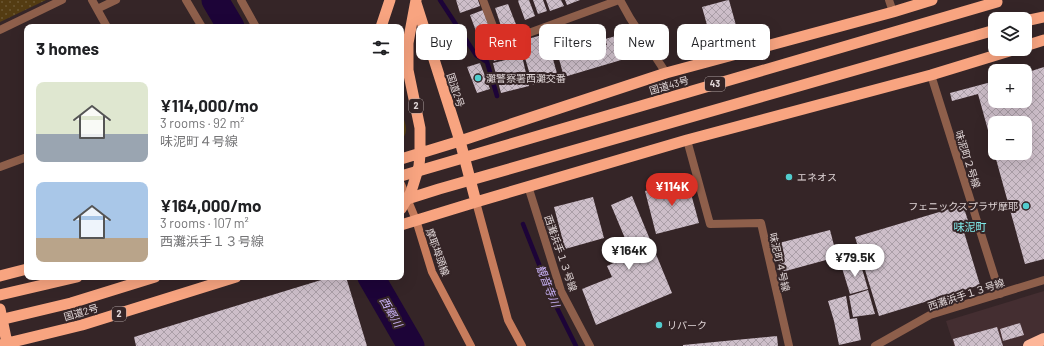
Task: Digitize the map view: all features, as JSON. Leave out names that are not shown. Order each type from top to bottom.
[{"type":"highway","points":[[382,24],[390,0]]},
{"type":"highway","name":"国道2号","points":[[416,0],[460,141],[476,202]]},
{"type":"highway","name":"2","points":[[404,199],[411,192],[419,166],[420,154],[420,128],[408,70],[408,43],[416,0]]},
{"type":"highway","name":"43","points":[[460,141],[666,73],[893,12],[932,0]]},
{"type":"highway","name":"国道43号","points":[[404,175],[1001,1]]},
{"type":"highway","points":[[1032,20],[1044,17]]},
{"type":"highway","points":[[404,199],[988,32]]},
{"type":"highway","points":[[1032,44],[1044,40]]},
{"type":"highway","points":[[404,224],[687,140],[931,75],[993,56]]},
{"type":"highway","points":[[404,159],[460,141]]},
{"type":"highway","points":[[0,276],[24,270]]},
{"type":"highway","points":[[0,294],[63,280]]},
{"type":"highway","name":"国道2号","points":[[0,320],[71,303],[145,280]]},
{"type":"highway","name":"国道2号","points":[[4,344],[82,325],[226,280]]},
{"type":"highway","points":[[0,309],[4,344]]},
{"type":"highway","points":[[1029,346],[1044,339]]},
{"type":"main road","name":"摩耶埠頭線","points":[[404,199],[416,220],[432,272],[470,346]]},
{"type":"main road","points":[[476,202],[508,320],[522,346]]},
{"type":"street","points":[[0,30],[62,0]]},
{"type":"street","points":[[92,0],[105,24]]},
{"type":"street","points":[[97,9],[116,0]]},
{"type":"street","points":[[186,0],[198,24]]},
{"type":"street","points":[[241,0],[254,24]]},
{"type":"street","points":[[483,0],[499,42],[526,34],[620,0],[666,73]]},
{"type":"street","points":[[889,0],[893,12]]},
{"type":"street","name":"味泥町２号線","points":[[931,75],[1000,294]]},
{"type":"street","name":"味泥町４号線","points":[[687,140],[710,224],[761,223],[789,346]]},
{"type":"street","points":[[0,167],[24,158]]},
{"type":"street","name":"西灘浜手１３号線","points":[[528,186],[561,291],[590,346]]},
{"type":"street","name":"西灘浜手１３号線","points":[[880,345],[930,315],[1044,280]]},
{"type":"shaded area","points":[[0,0],[46,0],[0,22]]},
{"type":"shaded area","points":[[404,120],[405,122],[406,133],[404,136]]},
{"type":"shaded area","points":[[1044,291],[1044,346],[954,346],[946,321]]},
{"type":"building","points":[[456,0],[478,0],[480,6],[460,13]]},
{"type":"building","points":[[529,0],[535,16],[525,20],[518,1]]},
{"type":"building","points":[[533,0],[543,0],[547,11],[538,14]]},
{"type":"building","points":[[546,0],[561,0],[564,6],[550,11]]},
{"type":"building","points":[[565,0],[580,0],[567,5]]},
{"type":"building","points":[[729,0],[736,24],[707,24],[702,7]]},
{"type":"building","points":[[508,4],[516,24],[500,24],[495,8]]},
{"type":"building","points":[[483,10],[488,24],[475,24],[475,28],[470,15]]},
{"type":"building","points":[[539,36],[539,60],[553,60],[558,77],[533,85],[526,60],[531,60],[531,38]]},
{"type":"building","points":[[614,36],[614,60],[621,60],[564,77],[559,60],[606,60],[606,39]]},
{"type":"building","points":[[505,60],[523,60],[529,86],[501,93],[493,63]]},
{"type":"building","name":"灘警察署西灘交番","points":[[480,63],[490,89],[477,93],[467,67]]},
{"type":"building","name":"フェニックスプラザ摩耶","points":[[1044,67],[1044,259],[1025,264],[996,160],[1032,160],[1032,116],[988,116],[988,130],[978,94],[952,101],[950,93],[988,83],[988,108],[1032,108],[1032,71]]},
{"type":"building","points":[[687,179],[699,223],[656,234],[645,191]]},
{"type":"building","points":[[632,196],[672,293],[596,325],[582,289],[612,277],[607,266],[632,255],[611,205]]},
{"type":"building","points":[[593,197],[604,238],[565,249],[554,207]]},
{"type":"building","points":[[963,205],[971,230],[964,232],[980,285],[879,316],[855,237]]},
{"type":"building","points":[[830,230],[837,257],[782,272],[775,244]]},
{"type":"building","points":[[860,262],[868,289],[850,294],[842,268]]},
{"type":"building","points":[[321,280],[347,280],[367,346],[136,346],[134,337]]},
{"type":"building","points":[[868,290],[875,314],[853,317],[849,296]]},
{"type":"building","points":[[846,296],[850,319],[857,318],[861,340],[839,345],[828,301]]},
{"type":"building","points":[[1020,323],[1024,335],[1003,341],[1000,329]]},
{"type":"building","points":[[997,327],[1003,346],[955,346],[953,339]]},
{"type":"building","points":[[777,336],[778,346],[683,346],[683,345]]},
{"type":"waterway","name":"西郷川","points":[[215,0],[229,24]]},
{"type":"waterway","name":"観音寺川","points":[[440,0],[476,55],[487,62],[497,96]]},
{"type":"waterway","name":"観音寺川","points":[[523,224],[554,302],[576,346]]},
{"type":"waterway","name":"西郷川","points":[[373,280],[411,346]]},
{"type":"place","name":"灘警察署西灘交番","points":[[478,78]]},
{"type":"place","name":"エネオス","points":[[789,177]]},
{"type":"place","name":"フェニックスプラザ摩耶","points":[[1026,206]]},
{"type":"place","name":"リパーク","points":[[659,325]]},
{"type":"district","name":"味泥町","points":[[970,227]]}]
